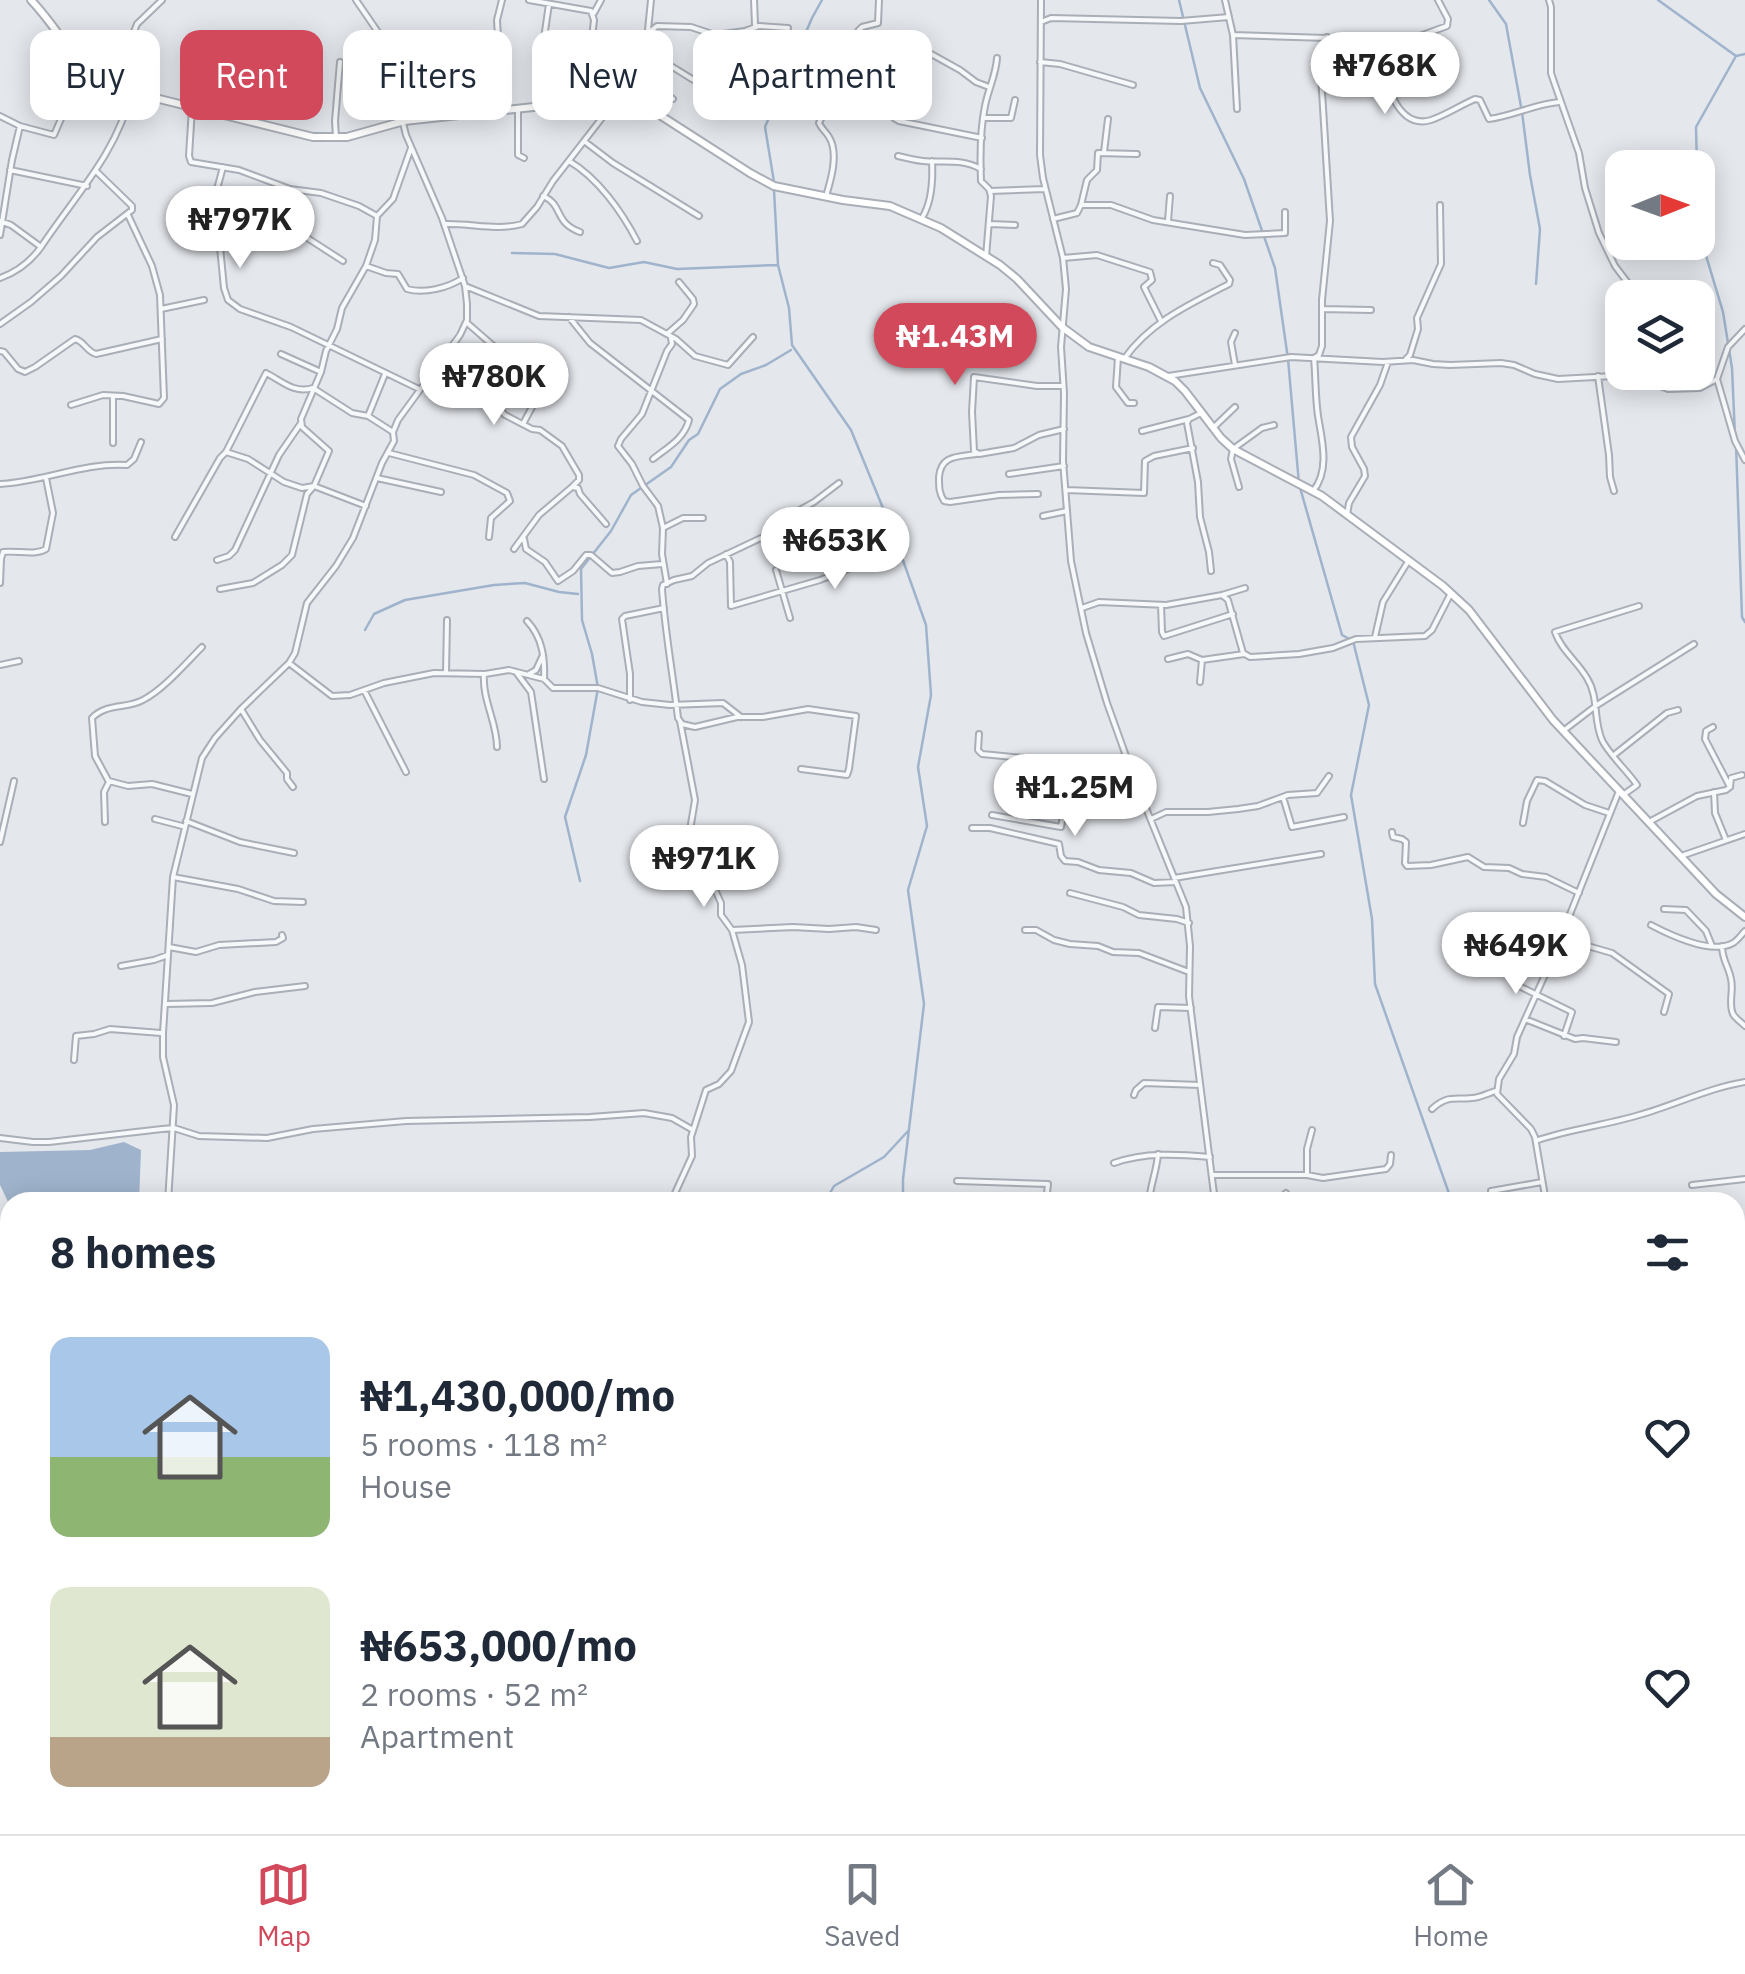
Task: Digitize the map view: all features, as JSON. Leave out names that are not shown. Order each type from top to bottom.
[{"type":"main road","points":[[31,0],[55,30]]},
{"type":"main road","points":[[512,111],[532,108]]},
{"type":"main road","points":[[246,120],[312,137],[336,138],[416,120]]},
{"type":"main road","points":[[670,120],[774,186],[890,206],[942,228],[1000,264],[1062,326],[1090,347],[1168,376],[1186,391],[1232,449],[1313,490],[1470,610],[1564,731],[1716,894],[1745,917]]},
{"type":"street","points":[[135,30],[154,3],[162,0]]},
{"type":"street","points":[[356,0],[377,30]]},
{"type":"street","points":[[498,30],[502,0]]},
{"type":"street","points":[[528,0],[594,13]]},
{"type":"street","points":[[592,30],[594,13],[602,0]]},
{"type":"street","points":[[648,30],[651,0]]},
{"type":"street","points":[[754,0],[755,26]]},
{"type":"street","points":[[859,30],[878,23],[879,0]]},
{"type":"street","points":[[1041,0],[1040,154],[1067,300],[1062,326],[1064,466],[1071,561],[1096,668],[1134,778],[1184,898],[1191,1008],[1213,1192]]},
{"type":"street","points":[[1225,0],[1233,35],[1237,109]]},
{"type":"street","points":[[1378,50],[1447,26],[1448,19],[1438,0]]},
{"type":"street","points":[[1549,0],[1551,73],[1579,153],[1599,233],[1614,266],[1626,280]]},
{"type":"street","points":[[545,30],[549,4]]},
{"type":"street","points":[[1041,22],[1050,18],[1181,21],[1229,17]]},
{"type":"street","points":[[652,30],[660,25],[723,34],[755,26],[788,28]]},
{"type":"street","points":[[1233,35],[1327,37],[1374,43],[1399,108],[1415,121],[1431,120],[1475,98],[1480,100],[1489,119],[1560,102]]},
{"type":"street","points":[[1314,358],[1322,346],[1330,221],[1320,64],[1321,56],[1328,50],[1327,37]]},
{"type":"street","points":[[932,54],[990,88]]},
{"type":"street","points":[[986,257],[990,191],[981,181],[983,118],[997,58]]},
{"type":"street","points":[[336,138],[340,62]]},
{"type":"street","points":[[1040,62],[1133,85]]},
{"type":"street","points":[[1320,64],[1382,64]]},
{"type":"street","points":[[983,118],[1011,118],[1015,100]]},
{"type":"street","points":[[518,110],[518,155],[524,158]]},
{"type":"street","points":[[0,116],[54,135],[60,120]]},
{"type":"street","points":[[1104,152],[1108,119]]},
{"type":"street","points":[[0,278],[18,269],[42,247],[96,172],[123,120]]},
{"type":"street","points":[[191,120],[191,162],[239,170],[290,189],[321,193],[378,216]]},
{"type":"street","points":[[443,224],[520,226],[600,120]]},
{"type":"street","points":[[820,120],[833,153],[826,196]]},
{"type":"street","points":[[897,120],[982,138]]},
{"type":"street","points":[[169,1192],[174,1105],[163,1057],[163,1033],[173,877],[202,758],[241,708],[289,663],[295,653],[306,603],[345,552],[389,454],[398,420],[460,336],[466,322],[463,278],[404,121]]},
{"type":"street","points":[[0,235],[20,126]]},
{"type":"street","points":[[584,142],[699,216]]},
{"type":"street","points":[[217,560],[235,550],[279,455],[300,423],[346,299],[366,266],[378,216],[393,199],[411,148]]},
{"type":"street","points":[[1052,219],[1077,213],[1087,180],[1097,170],[1098,153],[1138,154]]},
{"type":"street","points":[[898,156],[952,160],[981,169]]},
{"type":"street","points":[[569,161],[614,204],[637,242]]},
{"type":"street","points":[[922,218],[930,196],[932,161]]},
{"type":"street","points":[[223,167],[214,204],[222,236],[228,300],[240,309],[291,327],[420,390]]},
{"type":"street","points":[[10,170],[87,186]]},
{"type":"street","points":[[0,324],[31,302],[96,237],[132,210],[96,172]]},
{"type":"street","points":[[990,191],[1045,189]]},
{"type":"street","points":[[543,196],[554,203],[566,226],[580,232]]},
{"type":"street","points":[[1168,222],[1170,196]]},
{"type":"street","points":[[214,204],[294,230],[343,261]]},
{"type":"street","points":[[1081,205],[1110,205],[1144,217],[1246,234],[1285,233],[1285,212]]},
{"type":"street","points":[[1404,360],[1410,355],[1418,330],[1417,318],[1441,264],[1440,205]]},
{"type":"street","points":[[71,405],[103,396],[159,404],[164,398],[160,295],[152,266],[128,215]]},
{"type":"street","points":[[2,221],[42,247]]},
{"type":"street","points":[[990,224],[1015,224]]},
{"type":"street","points":[[1062,258],[1097,255],[1150,272],[1152,280],[1144,289],[1161,321]]},
{"type":"street","points":[[1134,403],[1126,402],[1116,387],[1121,358],[1161,321],[1228,284],[1230,280],[1220,265],[1213,262]]},
{"type":"street","points":[[366,266],[398,274],[407,289],[416,292],[455,284],[463,278]]},
{"type":"street","points":[[668,334],[694,304],[680,282]]},
{"type":"street","points":[[465,286],[536,315],[641,320],[668,334],[695,356],[728,365],[753,336]]},
{"type":"street","points":[[161,309],[204,300]]},
{"type":"street","points":[[1322,309],[1371,310]]},
{"type":"street","points":[[568,316],[590,342],[690,422],[676,443],[653,459]]},
{"type":"street","points":[[466,322],[540,392],[523,424]]},
{"type":"street","points":[[1745,329],[1728,346],[1717,379],[1735,441],[1745,460]]},
{"type":"street","points":[[1235,333],[1231,342],[1235,365]]},
{"type":"street","points":[[668,334],[672,344],[642,414],[618,446],[658,506],[668,584]]},
{"type":"street","points":[[0,352],[25,372],[75,339],[96,354],[162,340]]},
{"type":"street","points":[[470,390],[497,349]]},
{"type":"street","points":[[281,354],[321,372]]},
{"type":"street","points":[[1168,376],[1290,357],[1404,360],[1440,365],[1501,363],[1558,379],[1605,376]]},
{"type":"street","points":[[1313,490],[1320,482],[1323,456],[1314,358]]},
{"type":"street","points":[[1347,514],[1349,502],[1365,476],[1351,436],[1380,385],[1388,362]]},
{"type":"street","points":[[175,537],[226,452],[266,373],[290,388],[313,388]]},
{"type":"street","points":[[368,416],[385,373]]},
{"type":"street","points":[[1598,376],[1614,491]]},
{"type":"street","points":[[976,454],[974,377],[1064,386]]},
{"type":"street","points":[[425,381],[442,391],[470,390],[486,396],[505,415],[540,430],[567,451],[579,480],[539,515],[514,549]]},
{"type":"street","points":[[313,388],[352,413],[368,416],[394,432]]},
{"type":"street","points":[[113,396],[113,444]]},
{"type":"street","points":[[1213,428],[1235,406]]},
{"type":"street","points":[[1142,431],[1201,412]]},
{"type":"street","points":[[1189,419],[1200,517],[1211,571]]},
{"type":"street","points":[[220,589],[252,582],[292,555],[307,494],[329,451],[300,423]]},
{"type":"street","points":[[1238,487],[1232,449],[1262,428],[1274,425]]},
{"type":"street","points":[[1038,494],[944,501],[939,492],[940,466],[946,460],[1014,448],[1064,429]]},
{"type":"street","points":[[0,484],[106,464],[127,465],[134,460],[141,442]]},
{"type":"street","points":[[1066,490],[1144,493],[1145,461],[1192,448]]},
{"type":"street","points":[[226,452],[248,458],[284,482],[302,488],[314,486],[366,506]]},
{"type":"street","points":[[389,454],[474,476],[507,493],[510,501],[491,518],[489,537]]},
{"type":"street","points":[[1009,474],[1064,466]]},
{"type":"street","points":[[0,582],[3,552],[46,549],[53,513],[46,478]]},
{"type":"street","points":[[376,478],[441,492]]},
{"type":"street","points":[[676,1192],[692,1156],[690,1141],[706,1090],[719,1084],[731,1071],[749,1022],[742,964],[732,930],[721,915],[705,851],[690,830],[695,800],[676,705],[662,589],[763,537],[780,521],[839,483]]},
{"type":"street","points":[[572,487],[578,488],[606,524]]},
{"type":"street","points":[[1334,505],[1349,502]]},
{"type":"street","points":[[1043,516],[1067,511]]},
{"type":"street","points":[[663,528],[683,518],[703,518]]},
{"type":"street","points":[[524,539],[526,549],[545,562],[558,581],[586,555],[612,573],[664,564]]},
{"type":"street","points":[[726,554],[730,562],[731,606],[820,580],[870,555]]},
{"type":"street","points":[[1375,637],[1383,602],[1408,560]]},
{"type":"street","points":[[776,570],[790,618]]},
{"type":"street","points":[[1082,608],[1099,602],[1162,605],[1245,588]]},
{"type":"street","points":[[1168,659],[1188,654],[1202,660],[1244,654],[1300,654],[1356,639],[1425,636],[1451,593]]},
{"type":"street","points":[[1222,595],[1228,600],[1244,654]]},
{"type":"street","points":[[1162,605],[1164,636],[1233,614]]},
{"type":"street","points":[[1496,1092],[1609,813],[1621,793],[1637,785],[1603,742],[1597,705],[1587,677],[1555,632],[1639,606]]},
{"type":"street","points":[[630,700],[622,619],[664,608]]},
{"type":"street","points":[[446,673],[447,620]]},
{"type":"street","points":[[527,620],[539,636],[544,679]]},
{"type":"street","points":[[1564,731],[1597,705],[1694,644]]},
{"type":"street","points":[[192,794],[152,784],[111,783],[95,756],[92,718],[103,709],[135,703],[153,694],[202,646]]},
{"type":"street","points":[[528,674],[536,670],[542,655]]},
{"type":"street","points":[[1200,682],[1202,660]]},
{"type":"street","points":[[0,665],[19,661]]},
{"type":"street","points":[[289,663],[330,696],[350,695],[421,674],[484,674],[504,670],[544,679],[553,688],[598,688],[630,700],[676,705],[723,703],[741,717]]},
{"type":"street","points":[[516,672],[532,692],[544,778]]},
{"type":"street","points":[[484,674],[484,693],[498,732],[497,747]]},
{"type":"street","points":[[364,690],[406,772]]},
{"type":"street","points":[[241,708],[294,787]]},
{"type":"street","points":[[680,721],[695,728],[741,717],[808,710],[856,715],[846,775],[800,769]]},
{"type":"street","points":[[1614,755],[1668,713],[1678,710]]},
{"type":"street","points":[[1713,727],[1704,738],[1730,787]]},
{"type":"street","points":[[979,734],[978,750],[982,754],[1036,759],[1134,778]]},
{"type":"street","points":[[992,815],[1061,828],[1072,767]]},
{"type":"street","points":[[1730,787],[1731,778],[1742,775]]},
{"type":"street","points":[[1151,819],[1166,812],[1258,806],[1283,796],[1317,793],[1329,776]]},
{"type":"street","points":[[1522,823],[1537,780],[1545,780],[1586,805],[1609,813]]},
{"type":"street","points":[[0,842],[14,781]]},
{"type":"street","points":[[104,822],[104,792],[111,783]]},
{"type":"street","points":[[1649,822],[1698,796],[1730,787]]},
{"type":"street","points":[[1714,792],[1716,813],[1726,840]]},
{"type":"street","points":[[1283,796],[1292,827],[1344,817]]},
{"type":"street","points":[[155,819],[178,824],[183,830]]},
{"type":"street","points":[[186,821],[240,842],[294,853]]},
{"type":"street","points":[[972,828],[990,828],[1059,844],[1064,862],[1131,873],[1154,883],[1321,854]]},
{"type":"street","points":[[1392,832],[1393,837],[1407,844],[1408,866],[1468,857],[1484,868],[1508,868],[1543,876],[1579,892]]},
{"type":"street","points":[[1681,856],[1745,834]]},
{"type":"street","points":[[173,877],[238,889],[274,901],[303,902]]},
{"type":"street","points":[[1070,894],[1123,907],[1142,916],[1188,922]]},
{"type":"street","points":[[1664,909],[1686,910],[1706,930],[1712,946]]},
{"type":"street","points":[[1651,925],[1673,937],[1712,946],[1732,944],[1745,931]]},
{"type":"street","points":[[732,930],[876,930]]},
{"type":"street","points":[[1025,930],[1036,930],[1070,944],[1139,953],[1189,972]]},
{"type":"street","points":[[1520,930],[1612,953],[1669,994],[1664,1012]]},
{"type":"street","points":[[169,948],[196,952],[219,945],[276,942],[282,935]]},
{"type":"street","points":[[1722,946],[1722,960],[1733,992],[1730,1004],[1733,1014],[1745,1026]]},
{"type":"street","points":[[122,966],[168,955]]},
{"type":"street","points":[[164,1003],[212,1003],[255,992],[304,986]]},
{"type":"street","points":[[1521,987],[1572,1012],[1564,1036]]},
{"type":"street","points":[[1155,1028],[1158,1007],[1191,1008]]},
{"type":"street","points":[[1525,1018],[1575,1039],[1616,1042]]},
{"type":"street","points":[[74,1060],[76,1036],[110,1029],[163,1033]]},
{"type":"street","points":[[1536,1141],[1633,1117],[1711,1089],[1745,1082]]},
{"type":"street","points":[[1134,1095],[1144,1083],[1200,1085]]},
{"type":"street","points":[[1432,1109],[1448,1098],[1476,1099],[1496,1092],[1531,1129],[1544,1192]]},
{"type":"street","points":[[0,1138],[49,1142],[174,1128],[199,1136],[267,1138],[312,1129],[406,1122],[644,1113],[672,1118],[693,1130]]},
{"type":"street","points":[[1307,1175],[1312,1130]]},
{"type":"street","points":[[1114,1163],[1158,1154],[1210,1157]]},
{"type":"street","points":[[1150,1192],[1158,1154]]},
{"type":"street","points":[[1212,1175],[1323,1178],[1386,1169],[1391,1154]]},
{"type":"street","points":[[1692,1185],[1745,1178]]},
{"type":"street","points":[[958,1181],[1048,1184],[1047,1192]]},
{"type":"street","points":[[1491,1191],[1542,1182]]},
{"type":"water","points":[[124,1142],[141,1150],[139,1192],[3,1192],[0,1185],[0,1152],[90,1150]]},
{"type":"waterway","points":[[774,182],[765,127],[822,0]]},
{"type":"waterway","points":[[1179,0],[1200,88],[1244,179],[1275,268],[1299,484],[1342,635],[1353,641],[1369,705],[1351,795],[1372,919],[1375,984],[1448,1192]]},
{"type":"waterway","points":[[1489,0],[1506,24],[1522,112],[1540,229],[1536,284]]},
{"type":"waterway","points":[[1658,0],[1736,56],[1745,54]]},
{"type":"waterway","points":[[1697,150],[1696,127],[1736,56]]},
{"type":"waterway","points":[[774,190],[778,265],[789,308],[792,345],[851,430],[926,625],[931,695],[918,767],[927,826],[908,890],[924,1004],[903,1192]]},
{"type":"waterway","points":[[512,253],[555,254],[609,268],[644,262],[677,269],[777,265]]},
{"type":"waterway","points":[[1707,260],[1723,312],[1732,368],[1735,436]]},
{"type":"waterway","points":[[580,881],[565,817],[586,755],[598,688],[582,620],[581,569],[611,531],[631,495],[671,467],[689,440],[698,434],[720,389],[741,374],[791,350]]},
{"type":"waterway","points":[[1736,444],[1745,622]]},
{"type":"waterway","points":[[365,630],[374,614],[405,600],[525,583],[578,594]]},
{"type":"waterway","points":[[831,1192],[834,1186],[884,1157],[909,1130]]}]
